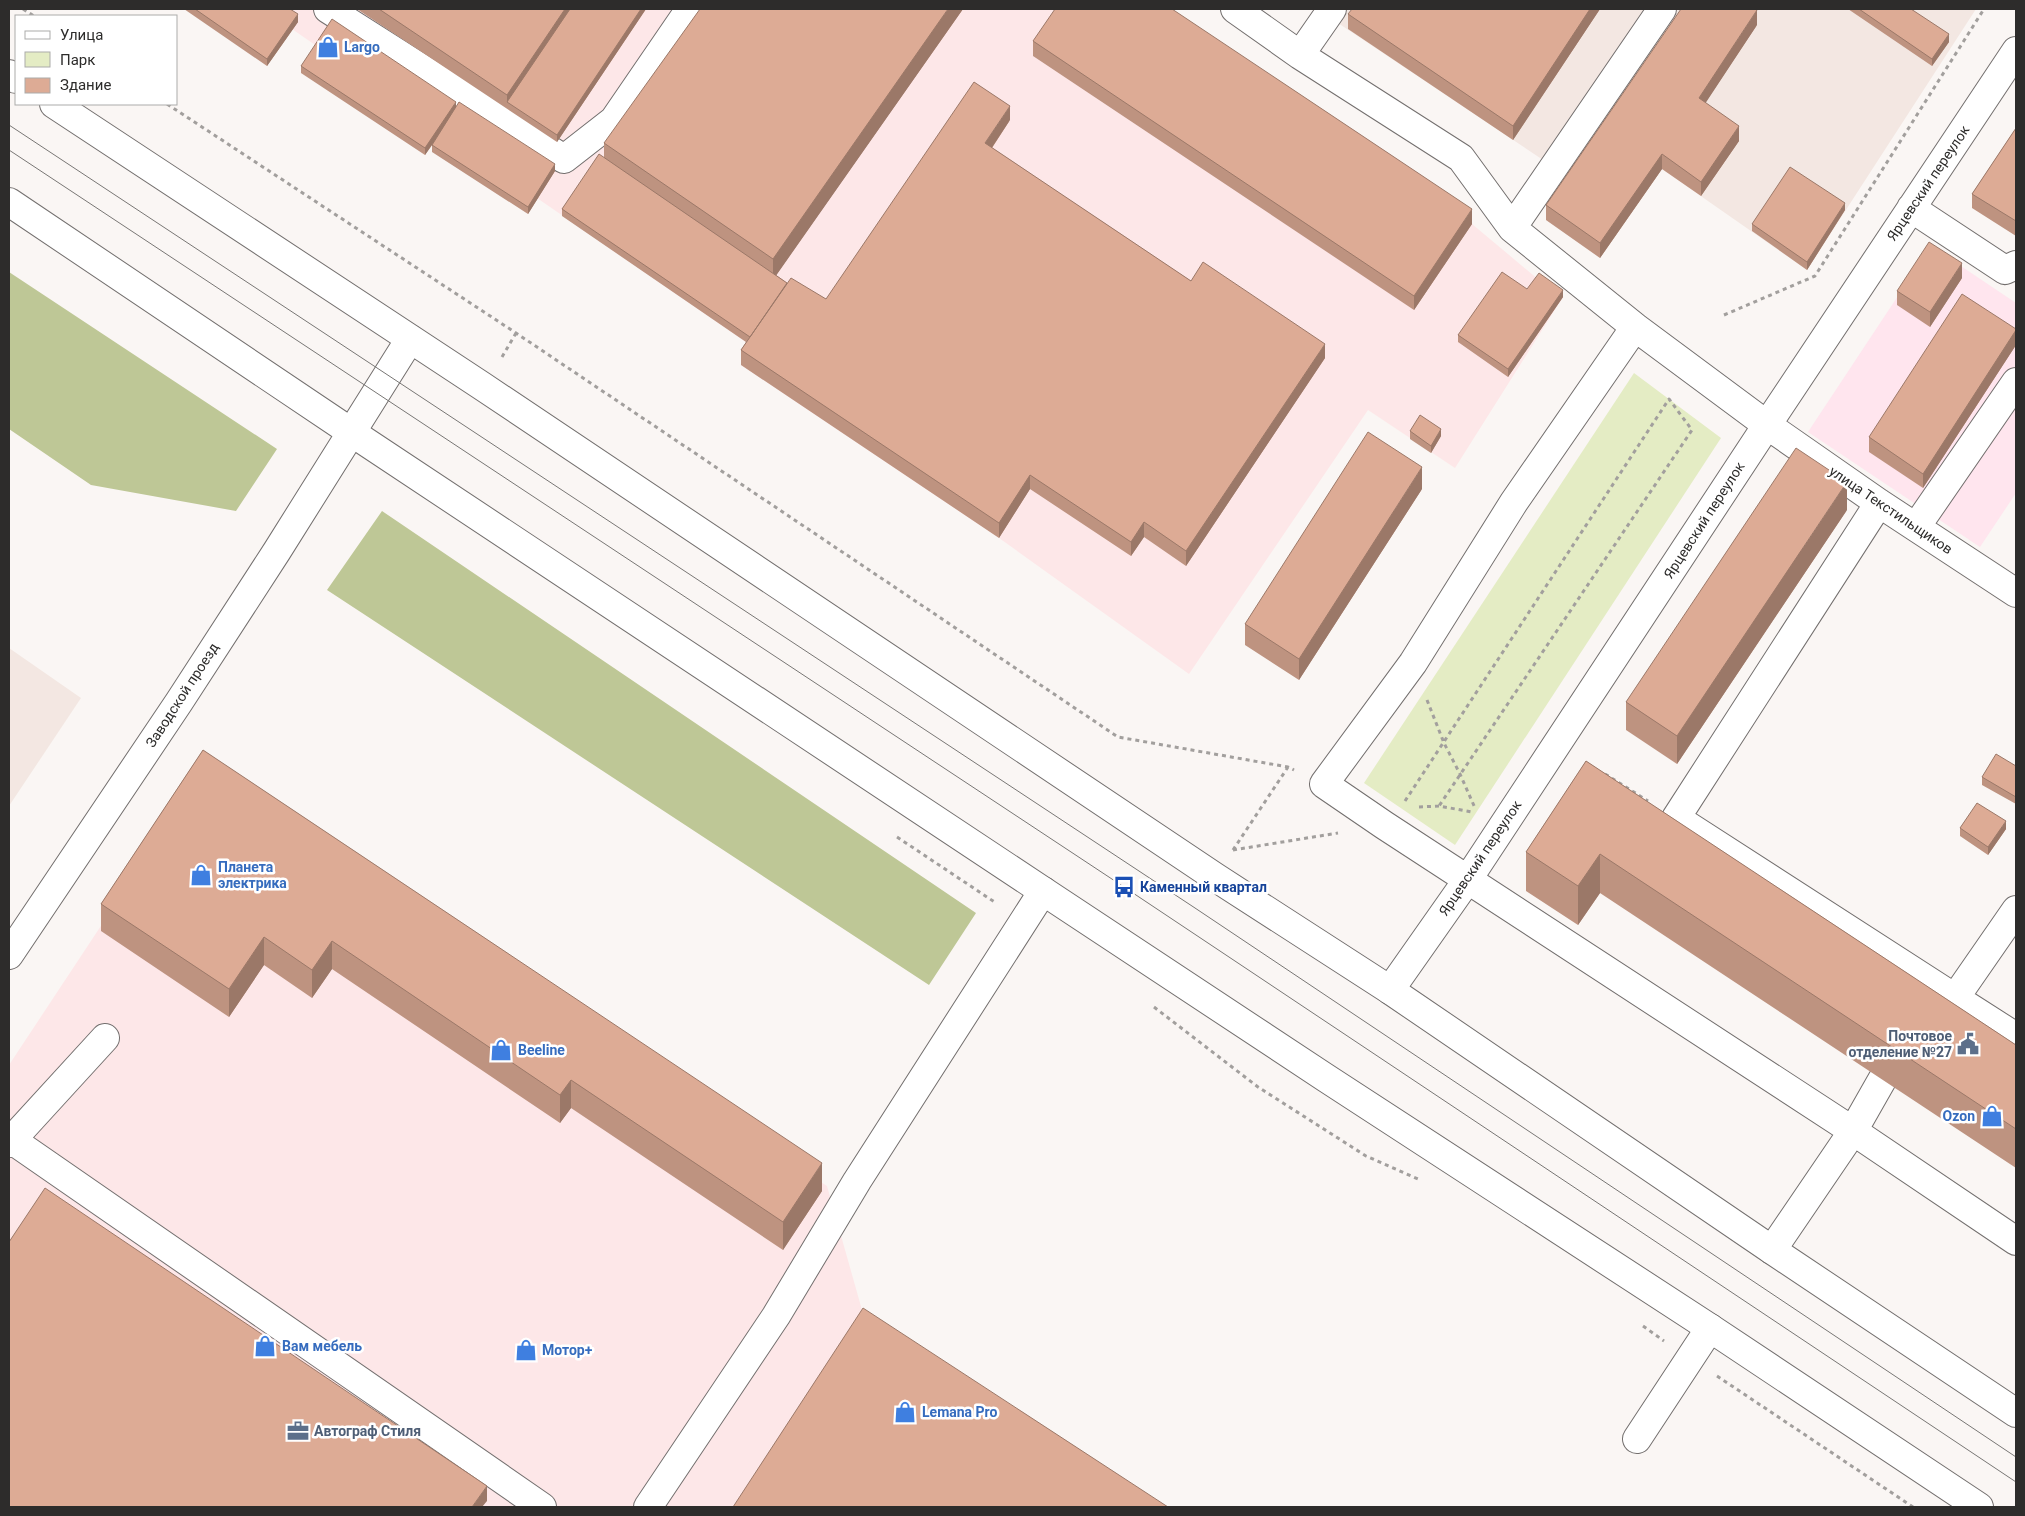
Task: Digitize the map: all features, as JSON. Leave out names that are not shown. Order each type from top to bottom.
[{"type":"main road","points":[[328,9],[564,159],[614,120],[690,9]]},
{"type":"main road","name":"улица Текстильщиков","points":[[1236,9],[1300,55],[1461,158],[1512,228],[1636,327],[1766,425],[1878,503],[2016,593]]},
{"type":"main road","points":[[1300,55],[1332,9]]},
{"type":"main road","points":[[1512,228],[1662,9]]},
{"type":"main road","name":"Ярцевский переулок","points":[[1390,990],[1468,879],[1766,425],[2016,51]]},
{"type":"main road","points":[[56,105],[410,339],[1191,861],[1390,990],[1772,1250],[2016,1413]]},
{"type":"main road","points":[[9,202],[351,432],[1043,891],[1710,1328],[1978,1507]]},
{"type":"main road","points":[[1911,208],[2005,270],[2016,265]]},
{"type":"main road","points":[[1636,327],[1514,502],[1413,663],[1324,784],[1853,1131],[2016,1241]]},
{"type":"main road","name":"Заводской проезд","points":[[9,955],[179,702],[410,339]]},
{"type":"main road","points":[[1916,527],[2016,382]]},
{"type":"main road","points":[[1878,503],[1676,818],[2016,1037]]},
{"type":"main road","points":[[648,1507],[776,1316],[857,1181],[1043,891]]},
{"type":"main road","points":[[1924,1023],[1955,998],[2016,910]]},
{"type":"main road","points":[[105,1038],[10,1140],[542,1507]]},
{"type":"main road","points":[[1772,1250],[1853,1131],[1882,1080]]},
{"type":"main road","points":[[1637,1439],[1710,1328]]},
{"type":"path","points":[[1724,315],[1815,276],[1984,9]]},
{"type":"path","points":[[169,105],[516,333],[1118,737],[1288,767],[1232,850]]},
{"type":"path","points":[[502,357],[516,333]]},
{"type":"path","points":[[1401,808],[1669,399],[1692,430],[1439,806]]},
{"type":"path","points":[[1413,663],[1444,743],[1477,813]]},
{"type":"path","points":[[1600,771],[1676,818]]},
{"type":"path","points":[[1154,1006],[1266,1092],[1366,1156],[1425,1183]]},
{"type":"path","points":[[1640,1324],[1913,1507]]},
{"type":"shaded area","points":[[263,9],[1150,9],[1472,224],[1539,280],[1563,297],[1455,468],[1368,410],[1189,674],[999,538],[741,365],[753,347]]},
{"type":"shaded area","points":[[1317,9],[1976,9],[1807,270],[1662,169],[1600,258],[1546,220],[1573,180]]},
{"type":"shaded area","points":[[1931,246],[2016,303],[2016,493],[1980,547],[1808,432]]},
{"type":"shaded area","points":[[9,648],[81,698],[9,806]]},
{"type":"shaded area","points":[[200,776],[827,1186],[862,1310],[1164,1507],[9,1507],[9,1065]]},
{"type":"green space","points":[[9,272],[277,449],[236,511],[91,485],[9,429]]},
{"type":"green space","points":[[1634,373],[1721,438],[1455,845],[1364,783]]},
{"type":"green space","points":[[382,511],[976,913],[929,985],[327,590]]},
{"type":"building","points":[[195,9],[290,9],[298,14],[267,59]]},
{"type":"building","points":[[379,9],[565,9],[507,95]]},
{"type":"building","points":[[570,9],[641,9],[557,135],[507,102]]},
{"type":"building","points":[[700,9],[948,9],[773,259],[604,143]]},
{"type":"building","points":[[1055,9],[1172,9],[1472,209],[1414,296],[1033,41]]},
{"type":"building","points":[[1352,9],[1590,9],[1513,126],[1348,14]]},
{"type":"building","points":[[1681,9],[1757,10],[1699,98],[1739,126],[1701,182],[1662,154],[1600,243],[1546,205]]},
{"type":"building","points":[[1859,9],[1911,9],[1949,34],[1932,59]]},
{"type":"building","points":[[332,19],[456,102],[425,148],[301,66]]},
{"type":"building","points":[[974,82],[1010,106],[985,143],[1191,281],[1203,262],[1325,344],[1186,551],[1144,522],[1131,542],[1030,475],[999,523],[741,350],[791,278],[826,299]]},
{"type":"building","points":[[459,102],[555,164],[528,207],[432,145]]},
{"type":"building","points":[[2016,128],[2016,221],[1972,194]]},
{"type":"building","points":[[599,154],[787,283],[750,337],[562,209]]},
{"type":"building","points":[[1790,167],[1845,203],[1807,262],[1752,224]]},
{"type":"building","points":[[1929,242],[1962,263],[1930,312],[1897,291]]},
{"type":"building","points":[[1502,272],[1527,289],[1539,273],[1563,290],[1508,369],[1458,335]]},
{"type":"building","points":[[1962,294],[2016,330],[1923,474],[1869,437]]},
{"type":"building","points":[[1420,415],[1441,429],[1431,446],[1410,431]]},
{"type":"building","points":[[1368,432],[1422,467],[1299,659],[1245,624]]},
{"type":"building","points":[[1796,448],[1847,482],[1677,736],[1626,702]]},
{"type":"building","points":[[203,750],[822,1163],[783,1222],[571,1080],[560,1095],[332,941],[312,970],[264,937],[229,989],[101,904]]},
{"type":"building","points":[[1996,754],[2016,766],[2016,797],[1982,777]]},
{"type":"building","points":[[1586,761],[2016,1045],[2016,1129],[1600,854],[1578,886],[1526,852]]},
{"type":"building","points":[[1977,803],[2006,821],[1988,847],[1960,828]]},
{"type":"building","points":[[45,1188],[487,1486],[472,1507],[9,1507],[9,1242]]},
{"type":"building","name":"Lemana Pro","points":[[863,1308],[1168,1507],[733,1507]]},
{"type":"tram line","points":[[9,125],[1195,908],[2016,1457]]},
{"type":"tram line","points":[[9,150],[1124,887],[2016,1482]]},
{"type":"place","name":"Largo","points":[[328,47]]},
{"type":"place","name":"Планета электрика","points":[[201,875]]},
{"type":"place","name":"Каменный квартал","points":[[1124,887]]},
{"type":"place","name":"Почтовое отделение №27","points":[[1968,1044]]},
{"type":"place","name":"Beeline","points":[[501,1050]]},
{"type":"place","name":"Ozon","points":[[1992,1116]]},
{"type":"place","name":"Вам мебель","points":[[265,1346]]},
{"type":"place","name":"Мотор+","points":[[526,1350]]},
{"type":"place","name":"Lemana Pro","points":[[905,1412]]},
{"type":"place","name":"Автограф Стиля","points":[[298,1431]]}]
